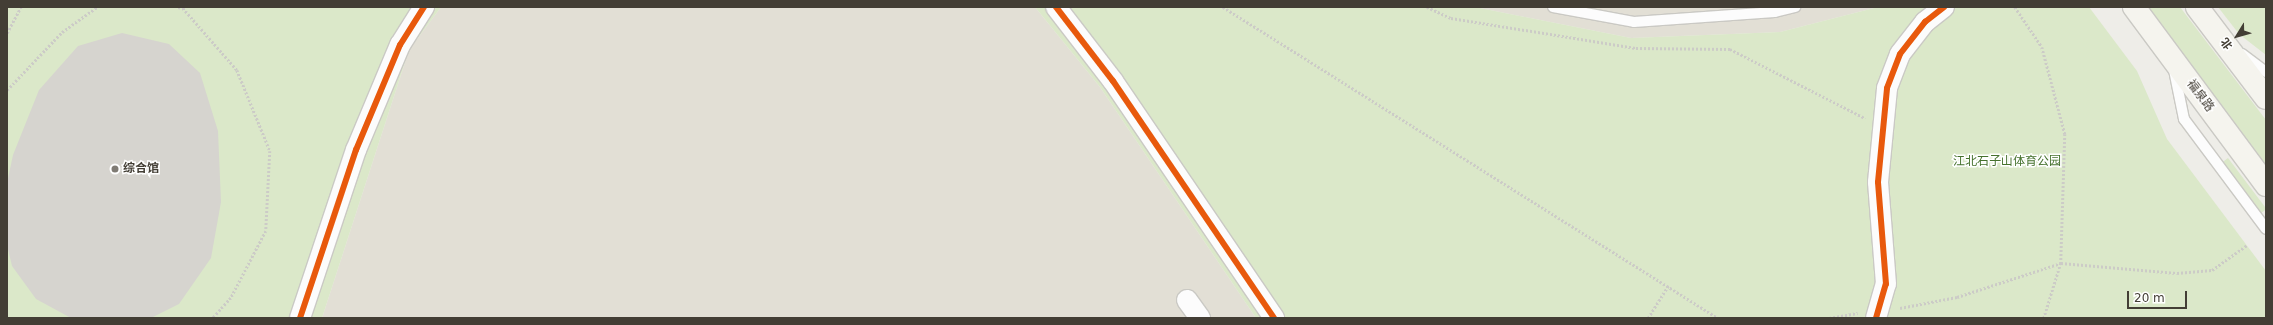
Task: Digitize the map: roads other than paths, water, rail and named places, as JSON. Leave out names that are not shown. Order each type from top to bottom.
[{"type":"main road","name":"福泉路","points":[[2134,7],[2266,185]]},
{"type":"main road","points":[[2197,7],[2266,98]]},
{"type":"street","points":[[300,318],[356,150],[400,45],[424,7]]},
{"type":"street","points":[[1056,7],[1113,81],[1274,318]]},
{"type":"street","points":[[1876,315],[1886,284],[1878,182],[1882,127],[1887,88],[1900,54],[1926,22],[1944,7]]},
{"type":"street","points":[[1187,300],[1200,318]]},
{"type":"lane","points":[[1553,7],[1634,22],[1775,12],[1795,7]]},
{"type":"lane","points":[[2218,35],[2266,72]]},
{"type":"lane","points":[[2172,58],[2184,119],[2266,229]]},
{"type":"place","name":"综合馆","points":[[115,169]]},
{"type":"park label","name":"江北石子山体育公园","points":[[2007,162]]}]
